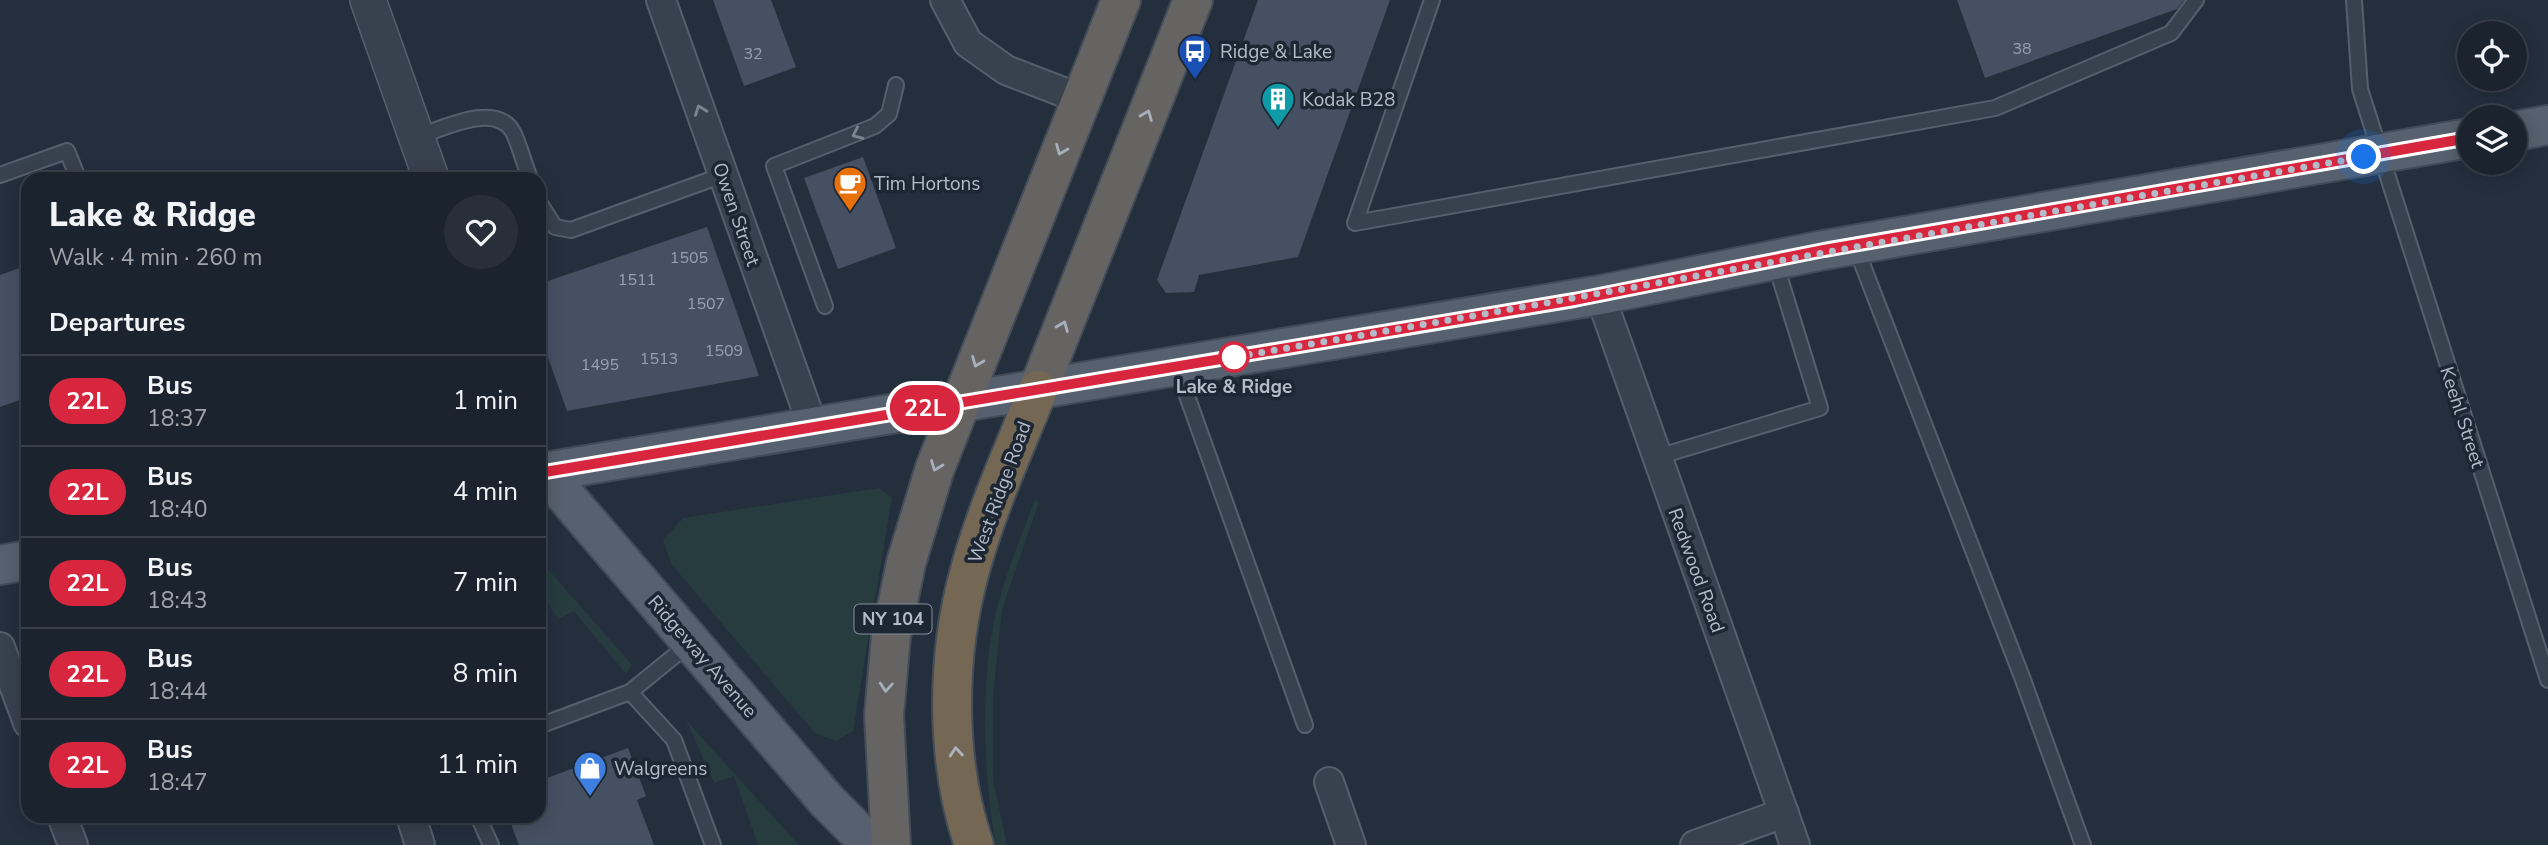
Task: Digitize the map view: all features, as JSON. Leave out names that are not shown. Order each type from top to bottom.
[{"type":"highway","name":"NY 104","points":[[891,845],[884,741],[894,613],[919,515],[961,402],[1121,0]]},
{"type":"highway","name":"West Ridge Road","points":[[974,845],[956,748],[955,671],[960,620],[969,573],[984,524],[1193,0]]},
{"type":"main road","points":[[2527,129],[2548,125]]},
{"type":"main road","points":[[546,468],[813,427],[1600,295],[1855,245],[2457,140]]},
{"type":"main road","name":"Ridgeway Avenue","points":[[546,475],[827,801],[871,845]]},
{"type":"main road","points":[[0,565],[21,561]]},
{"type":"street","points":[[368,0],[429,172]]},
{"type":"street","name":"Owen Street","points":[[661,0],[813,427]]},
{"type":"street","points":[[945,0],[968,43],[1006,70],[1081,99]]},
{"type":"street","name":"Redwood Road","points":[[1600,295],[1795,845]]},
{"type":"street","points":[[0,647],[21,704]]},
{"type":"street","points":[[1329,782],[1351,845]]},
{"type":"street","points":[[1695,845],[1784,813]]},
{"type":"street","points":[[65,823],[73,845]]},
{"type":"street","points":[[413,823],[419,845]]},
{"type":"lane","points":[[1432,0],[1354,223],[1995,108],[2171,33],[2196,0]]},
{"type":"lane","name":"Keehl Street","points":[[2354,0],[2360,89],[2548,680]]},
{"type":"lane","points":[[825,306],[774,166],[875,126],[889,114],[896,85]]},
{"type":"lane","points":[[417,137],[472,119],[497,118],[512,130],[528,172]]},
{"type":"lane","points":[[0,175],[67,151],[76,172]]},
{"type":"lane","points":[[546,213],[555,227],[571,230],[723,175]]},
{"type":"lane","points":[[1855,245],[2022,677],[2083,845]]},
{"type":"lane","points":[[1657,457],[1820,408],[1774,261]]},
{"type":"lane","points":[[1176,366],[1306,725]]},
{"type":"lane","points":[[546,723],[631,692],[691,642]]},
{"type":"lane","points":[[631,692],[674,740],[713,845]]},
{"type":"lane","points":[[481,823],[491,845]]},
{"type":"green space","points":[[879,488],[892,498],[853,731],[836,741],[815,733],[672,565],[663,541],[683,518]]},
{"type":"green space","points":[[1035,499],[1039,502],[1002,609],[993,696],[993,780],[1007,845],[996,845],[986,757],[988,662],[1002,592]]},
{"type":"green space","points":[[546,567],[632,665],[626,674],[574,611],[558,619],[546,601]]},
{"type":"green space","points":[[686,720],[798,845],[758,845],[734,776],[714,783]]},
{"type":"building","points":[[713,0],[771,0],[796,67],[744,86]]},
{"type":"building","name":"Kodak B28","points":[[1258,0],[1390,0],[1298,257],[1199,275],[1194,292],[1166,293],[1157,280]]},
{"type":"building","points":[[1957,0],[2184,0],[2177,9],[1985,78]]},
{"type":"building","name":"Tim Hortons","points":[[863,157],[896,248],[838,269],[804,178]]},
{"type":"building","points":[[707,227],[759,376],[567,411],[546,352],[546,282]]},
{"type":"building","points":[[21,268],[21,400],[0,407],[0,275]]},
{"type":"building","name":"Walgreens","points":[[628,748],[646,796],[637,800],[654,845],[519,845],[511,823],[546,823],[546,778]]},
{"type":"bus line","name":"22L","points":[[546,472],[1574,300],[1824,250],[2457,140]]},
{"type":"place","name":"Ridge & Lake","points":[[1195,81]]},
{"type":"place","name":"Kodak B28","points":[[1278,129]]},
{"type":"place","name":"Tim Hortons","points":[[850,213]]},
{"type":"place","name":"Lake & Ridge","points":[[1234,357]]},
{"type":"place","name":"Walgreens","points":[[590,798]]},
{"type":"route","points":[[1234,357],[1223,359],[1600,295],[1824,250],[2364,157]]}]
